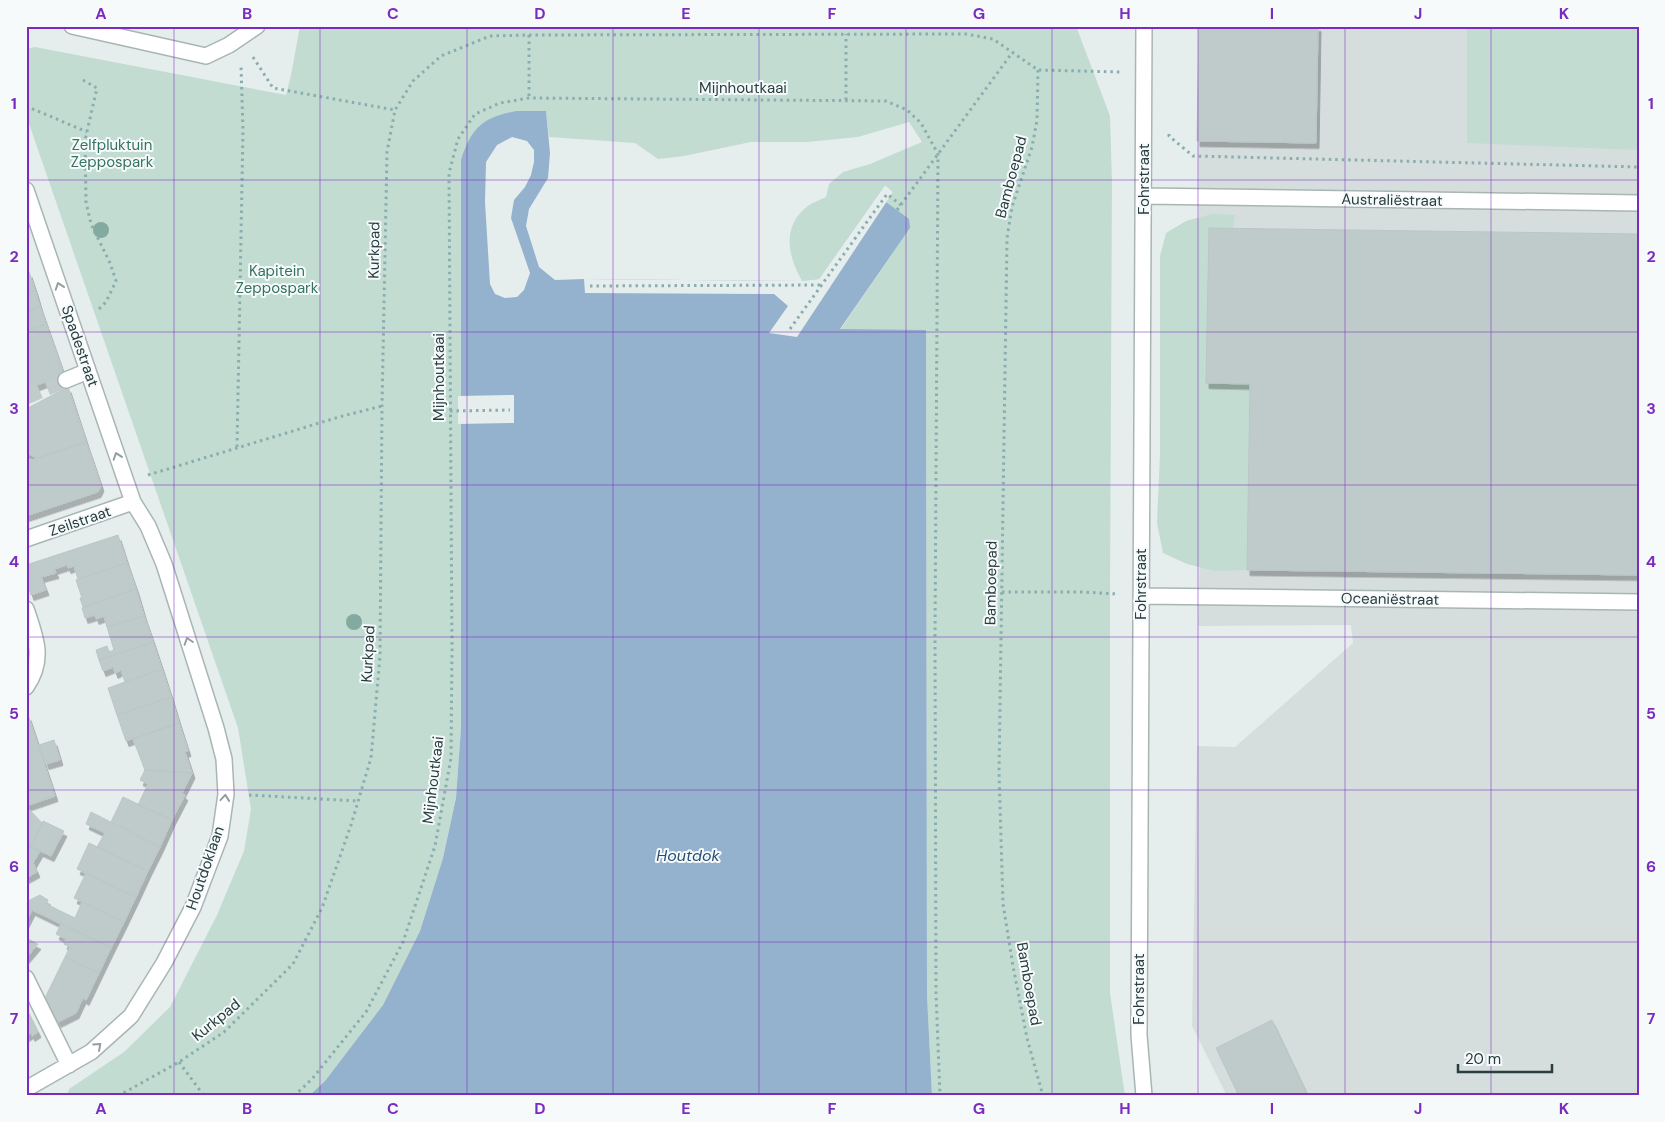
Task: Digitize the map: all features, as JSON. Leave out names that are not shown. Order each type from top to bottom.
[{"type":"street","points":[[72,26],[206,56],[240,38],[257,26]]},
{"type":"street","name":"Fohrstraat","points":[[1144,26],[1139,1035],[1144,1096]]},
{"type":"street","name":"Spadestraat","points":[[26,190],[133,502]]},
{"type":"street","name":"Australiëstraat","points":[[1144,196],[1639,203]]},
{"type":"street","points":[[66,380],[88,371]]},
{"type":"street","name":"Zeilstraat","points":[[26,540],[133,502]]},
{"type":"street","name":"Houtdoklaan","points":[[26,1089],[91,1052],[131,1016],[164,963],[193,907],[220,836],[226,794],[224,759],[216,728],[164,564],[148,526],[133,502]]},
{"type":"street","name":"Oceaniëstraat","points":[[1141,596],[1639,602]]},
{"type":"street","points":[[26,609],[37,644],[37,666],[26,687]]},
{"type":"street","points":[[26,978],[69,1065]]},
{"type":"path","points":[[240,38],[273,88],[395,110],[413,80],[441,56],[490,36],[528,34],[966,34],[994,39],[1038,70],[1144,72]]},
{"type":"path","points":[[528,34],[529,98]]},
{"type":"path","points":[[846,34],[846,100]]},
{"type":"path","points":[[237,447],[243,130],[240,38]]},
{"type":"path","points":[[897,210],[1012,53]]},
{"type":"path","name":"Bamboepad","points":[[1038,70],[1037,120],[1032,148],[1012,207],[1007,238],[999,773],[1004,904],[1013,966],[1027,1038],[1043,1096]]},
{"type":"path","points":[[83,80],[97,88],[85,140],[86,202],[91,224],[110,263],[116,281],[106,302],[97,311]]},
{"type":"path","name":"Mijnhoutkaai","points":[[294,1096],[312,1079],[366,1012],[403,942],[436,846],[451,758],[449,173],[458,139],[475,114],[500,103],[529,98],[886,101],[907,110],[921,123],[938,154]]},
{"type":"path","points":[[26,106],[87,132]]},
{"type":"path","name":"Kurkpad","points":[[118,1096],[179,1062],[224,1032],[293,964],[322,908],[371,758],[380,656],[387,152],[395,110]]},
{"type":"path","points":[[1168,127],[1169,136],[1193,156],[1639,167]]},
{"type":"path","points":[[938,154],[935,635],[936,992],[940,1096]]},
{"type":"path","points":[[790,329],[886,194],[901,205]]},
{"type":"path","points":[[590,286],[821,286]]},
{"type":"path","points":[[126,482],[237,447],[382,406]]},
{"type":"path","points":[[450,411],[510,410]]},
{"type":"path","points":[[1002,592],[1082,592],[1141,596]]},
{"type":"path","points":[[226,794],[358,801]]},
{"type":"path","points":[[179,1062],[204,1096]]},
{"type":"shaded area","points":[[1198,26],[1639,26],[1639,1096],[1227,1096],[1192,1026],[1197,746],[1235,747],[1353,643],[1351,625],[1198,626],[1200,552]]},
{"type":"green space","name":"Kapitein Zeppospark","points":[[300,26],[1076,26],[1110,116],[1112,182],[1110,993],[1125,1096],[932,1096],[927,995],[926,331],[840,330],[910,228],[886,202],[885,186],[819,279],[802,281],[793,262],[790,242],[791,232],[799,214],[810,205],[826,197],[829,184],[843,172],[870,164],[922,142],[909,122],[858,137],[807,142],[751,142],[684,156],[658,159],[635,143],[549,137],[546,111],[461,160],[461,728],[456,798],[443,858],[420,931],[383,1005],[325,1081],[309,1096],[67,1096],[69,1089],[124,1052],[170,1007],[217,915],[244,851],[251,809],[238,728],[26,115],[26,49],[35,47],[286,95]]},
{"type":"green space","points":[[1467,26],[1639,26],[1639,150],[1467,143]]},
{"type":"green space","points":[[1212,214],[1235,215],[1233,229],[1209,229],[1206,383],[1250,384],[1247,570],[1215,571],[1187,564],[1163,553],[1157,523],[1160,454],[1160,256],[1166,233],[1186,221]]},
{"type":"water","name":"Houtdok","points":[[516,111],[546,111],[550,153],[548,178],[529,209],[526,226],[539,267],[555,280],[802,281],[819,279],[885,185],[893,192],[886,202],[909,219],[910,228],[840,329],[926,330],[927,995],[932,1096],[309,1096],[325,1081],[383,1005],[420,931],[443,858],[456,798],[461,728],[461,160],[469,139],[474,132],[487,121]],"holes":[[[512,137],[527,141],[534,150],[534,162],[531,175],[525,187],[514,200],[511,218],[530,273],[524,290],[517,297],[505,298],[495,294],[490,284],[485,202],[486,162],[497,145]]]},
{"type":"pier","points":[[885,185],[893,192],[797,337],[769,333],[788,306],[774,294],[585,293],[584,279],[802,281],[819,279]]},
{"type":"pier","points":[[514,395],[514,423],[458,424],[458,396]]},
{"type":"building","points":[[1199,26],[1318,26],[1316,143],[1197,141]]},
{"type":"building","points":[[1209,228],[1639,234],[1639,575],[1247,570],[1250,384],[1206,383]]},
{"type":"building","points":[[29,272],[35,290],[26,293],[26,273]]},
{"type":"building","points":[[35,290],[40,307],[26,312],[26,293]]},
{"type":"building","points":[[40,307],[46,324],[26,331],[26,312]]},
{"type":"building","points":[[46,324],[64,375],[26,389],[26,331]]},
{"type":"building","points":[[68,387],[86,442],[38,458],[26,453],[26,409]]},
{"type":"building","points":[[86,442],[101,486],[98,492],[26,516],[26,462]]},
{"type":"building","points":[[118,535],[127,563],[78,579],[74,566],[68,568],[67,565],[54,569],[56,573],[41,577],[46,590],[31,595],[26,580],[26,565]]},
{"type":"building","points":[[127,563],[136,589],[83,607],[76,580]]},
{"type":"building","points":[[136,589],[144,616],[107,627],[104,616],[96,619],[95,615],[85,618],[82,608]]},
{"type":"building","points":[[144,616],[153,642],[99,660],[96,650],[107,646],[109,652],[114,650],[107,627]]},
{"type":"building","points":[[153,642],[162,669],[125,682],[121,670],[115,673],[113,667],[103,671],[99,660]]},
{"type":"building","points":[[162,669],[171,697],[117,715],[108,688]]},
{"type":"building","points":[[171,697],[179,723],[126,741],[117,715]]},
{"type":"building","points":[[28,715],[55,796],[26,806],[26,716]]},
{"type":"building","points":[[179,723],[188,751],[185,752],[192,773],[145,770],[133,739]]},
{"type":"building","points":[[54,740],[60,760],[46,764],[39,745]]},
{"type":"building","points":[[145,770],[192,773],[182,793],[185,795],[172,820],[138,805],[148,784],[140,780]]},
{"type":"building","points":[[123,797],[172,820],[160,847],[111,822]]},
{"type":"building","points":[[26,806],[42,823],[34,841],[26,848]]},
{"type":"building","points":[[91,812],[160,847],[148,871],[97,847],[105,833],[86,824]]},
{"type":"building","points":[[43,821],[64,831],[51,856],[29,846],[34,841]]},
{"type":"building","points":[[89,843],[148,871],[136,897],[77,869]]},
{"type":"building","points":[[29,846],[40,851],[33,863],[37,872],[26,878],[26,848]]},
{"type":"building","points":[[86,873],[136,897],[124,922],[74,898]]},
{"type":"building","points":[[40,895],[48,900],[46,904],[75,918],[82,902],[124,922],[111,948],[26,907],[26,902]]},
{"type":"building","points":[[26,907],[32,910],[26,922]]},
{"type":"building","points":[[61,924],[111,948],[99,973],[65,957],[70,947],[64,944],[66,939],[56,934]]},
{"type":"building","points":[[26,938],[38,944],[26,958]]},
{"type":"building","points":[[65,957],[99,973],[86,1000],[83,998],[76,1013],[58,1022],[45,998]]},
{"type":"building","points":[[26,1008],[38,1032],[32,1036],[31,1033],[26,1036]]},
{"type":"building","points":[[1272,1020],[1308,1096],[1239,1096],[1216,1048]]},
{"type":"tunnel","points":[[26,397],[66,380]]},
{"type":"park label","name":"Zelfpluktuin Zeppospark","points":[[112,154]]}]
